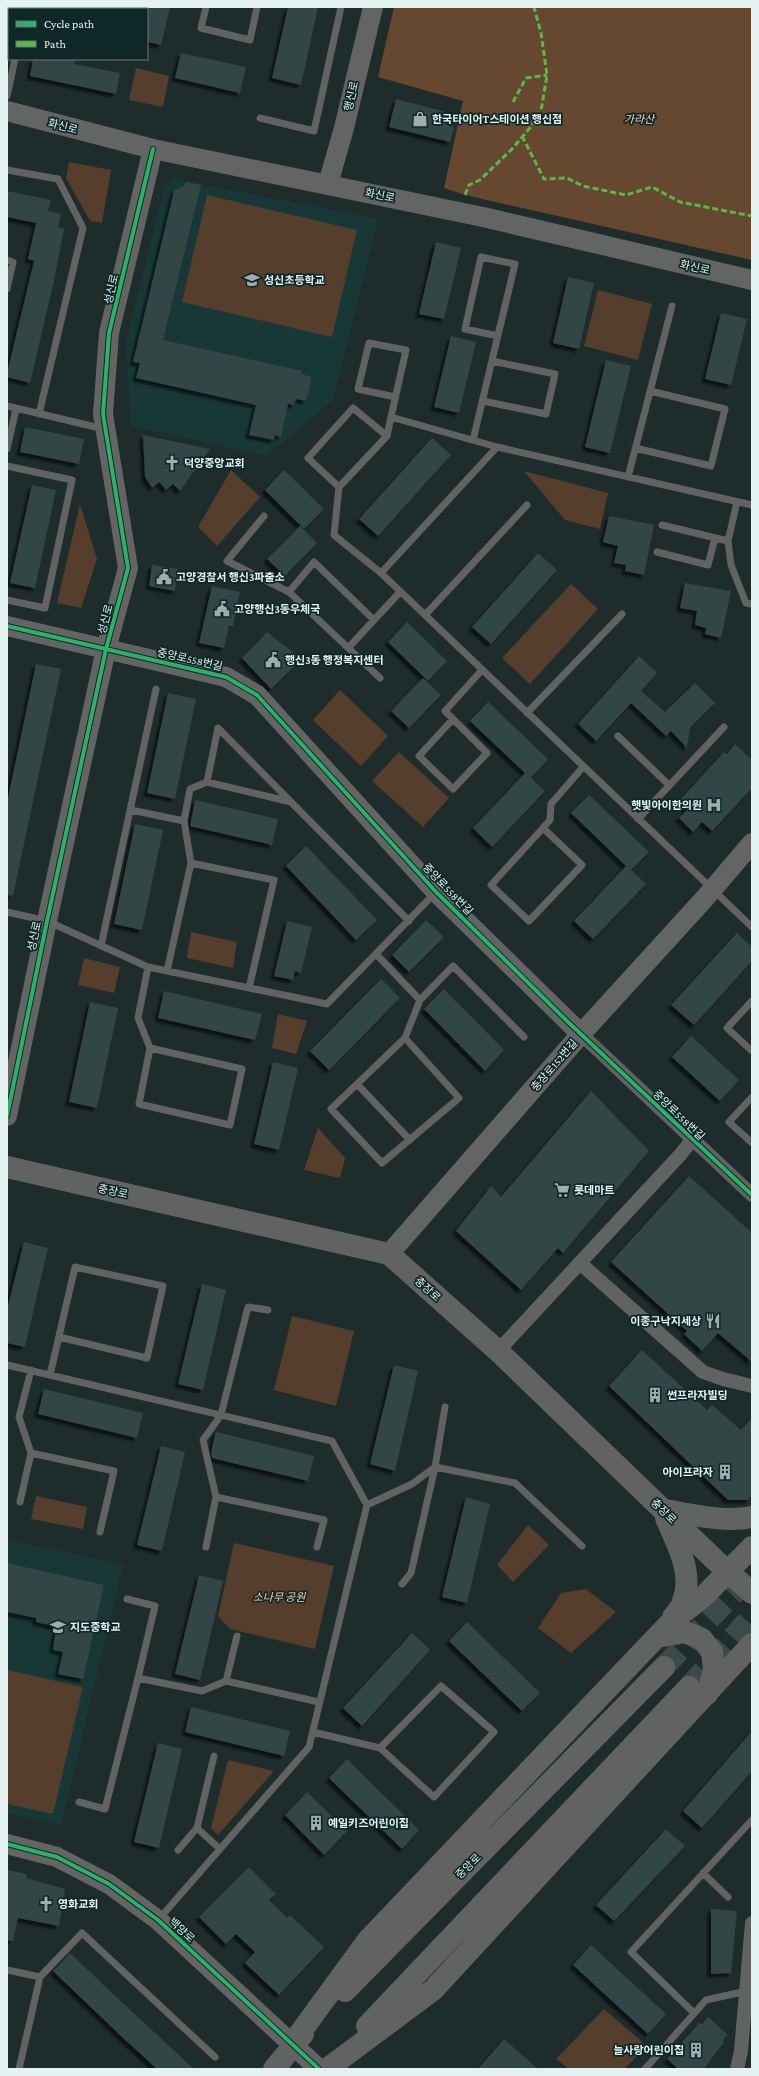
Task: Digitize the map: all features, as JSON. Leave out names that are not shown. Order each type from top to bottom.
[{"type":"main road","name":"충장로","points":[[7,1167],[390,1254],[498,1351],[662,1510],[752,1593]]},
{"type":"main road","points":[[662,1510],[724,1518],[739,1519],[752,1517]]},
{"type":"main road","points":[[662,1510],[684,1561],[686,1584],[683,1602],[663,1630]]},
{"type":"main road","points":[[292,2044],[368,1940],[663,1630],[704,1596],[752,1547]]},
{"type":"main road","points":[[327,2069],[433,1990],[714,1671],[712,1652],[702,1639],[685,1632],[663,1630]]},
{"type":"main road","points":[[725,1674],[752,1644]]},
{"type":"main road","points":[[697,1691],[752,1659]]},
{"type":"main road","name":"중앙로","points":[[274,2069],[292,2044],[664,1667]]},
{"type":"street","name":"행신로","points":[[328,184],[344,128],[372,7]]},
{"type":"street","name":"화신로","points":[[7,111],[153,149],[483,217],[752,280]]},
{"type":"street","name":"성신로","points":[[7,1116],[47,921],[106,649],[128,568],[103,414],[109,334],[153,149]]},
{"type":"street","name":"중앙로558번길","points":[[7,626],[226,677],[257,695],[436,892],[581,1034],[752,1195]]},
{"type":"street","name":"충장로152번길","points":[[390,1254],[581,1034],[752,843]]},
{"type":"street","points":[[498,1351],[581,1264],[680,1156],[692,1140]]},
{"type":"street","points":[[581,1264],[703,1372],[723,1379],[752,1386]]},
{"type":"street","name":"백양로","points":[[7,1844],[57,1857],[109,1884],[158,1920],[319,2069]]},
{"type":"street","points":[[737,2069],[750,1992],[752,1923]]},
{"type":"lane","points":[[206,7],[201,28],[250,40],[257,7]]},
{"type":"lane","points":[[260,118],[314,131],[341,7]]},
{"type":"lane","points":[[7,96],[15,60]]},
{"type":"lane","points":[[7,170],[58,179],[84,228],[39,414]]},
{"type":"lane","points":[[473,440],[483,401],[515,264],[481,257],[465,329],[498,336]]},
{"type":"lane","points":[[7,260],[13,262],[7,289]]},
{"type":"lane","points":[[628,477],[672,306]]},
{"type":"lane","points":[[395,397],[358,389],[369,343],[406,350],[387,436],[340,487],[334,535],[381,573],[752,927]]},
{"type":"lane","points":[[483,401],[546,414],[555,374],[492,361]]},
{"type":"lane","points":[[636,448],[711,466],[718,438],[725,409],[650,391]]},
{"type":"lane","points":[[7,406],[106,429]]},
{"type":"lane","points":[[340,487],[308,458],[353,408],[387,436]]},
{"type":"lane","points":[[7,449],[16,409]]},
{"type":"lane","points":[[391,417],[497,447],[752,505]]},
{"type":"lane","points":[[381,573],[497,447]]},
{"type":"lane","points":[[7,466],[72,480],[45,608],[7,600]]},
{"type":"lane","points":[[737,502],[728,541],[731,566],[746,603],[752,604]]},
{"type":"lane","points":[[425,615],[527,505]]},
{"type":"lane","points":[[264,516],[227,561],[290,592],[380,678]]},
{"type":"lane","points":[[662,525],[728,541]]},
{"type":"lane","points":[[657,552],[708,565],[715,538]]},
{"type":"lane","points":[[290,592],[314,562],[374,620]]},
{"type":"lane","points":[[349,647],[400,592]]},
{"type":"lane","points":[[528,713],[622,614]]},
{"type":"lane","points":[[453,720],[418,756],[453,788],[487,753],[445,711],[482,670]]},
{"type":"lane","points":[[101,946],[156,689]]},
{"type":"lane","points":[[638,819],[724,727]]},
{"type":"lane","points":[[207,782],[218,728],[409,921]]},
{"type":"lane","points":[[618,736],[669,785]]},
{"type":"lane","points":[[543,828],[582,865],[529,921],[490,885],[550,820],[551,804],[583,767]]},
{"type":"lane","points":[[167,971],[191,863],[184,821],[190,789],[207,782],[291,802]]},
{"type":"lane","points":[[131,810],[184,821]]},
{"type":"lane","points":[[191,863],[274,880],[249,988]]},
{"type":"lane","points":[[7,912],[47,921],[148,967],[327,1004],[436,892]]},
{"type":"lane","points":[[376,954],[420,1000]]},
{"type":"lane","points":[[405,1038],[459,1098],[382,1163],[331,1109],[405,1038],[420,1000],[452,966],[524,1037]]},
{"type":"lane","points":[[148,967],[138,1018],[150,1048],[139,1104],[230,1125],[242,1069],[150,1048]]},
{"type":"lane","points":[[752,1001],[727,1028],[752,1051]]},
{"type":"lane","points":[[357,1084],[410,1140]]},
{"type":"lane","points":[[752,1097],[729,1122],[752,1143]]},
{"type":"lane","points":[[50,1375],[75,1267],[163,1286],[146,1358],[59,1337]]},
{"type":"lane","points":[[206,1547],[216,1497],[203,1440],[221,1415],[248,1308],[268,1310]]},
{"type":"lane","points":[[7,1365],[332,1441],[367,1505],[309,1747],[158,1920]]},
{"type":"lane","points":[[20,1502],[31,1453],[19,1418],[31,1370]]},
{"type":"lane","points":[[402,1584],[411,1573],[435,1467],[445,1407]]},
{"type":"lane","points":[[31,1453],[114,1471],[100,1532]]},
{"type":"lane","points":[[367,1505],[412,1484],[435,1467],[515,1483],[582,1546]]},
{"type":"lane","points":[[216,1497],[324,1520],[317,1547]]},
{"type":"lane","points":[[79,1802],[105,1809],[138,1678],[155,1606],[127,1600]]},
{"type":"lane","points":[[226,1681],[237,1636]]},
{"type":"lane","points":[[138,1678],[202,1691],[226,1681],[320,1702]]},
{"type":"lane","points":[[313,1732],[380,1748],[434,1797],[494,1732],[441,1686],[380,1748]]},
{"type":"lane","points":[[178,1850],[196,1828],[214,1756]]},
{"type":"lane","points":[[694,2013],[631,1952],[752,1820]]},
{"type":"lane","points":[[196,1828],[220,1849]]},
{"type":"lane","points":[[703,1873],[728,1897]]},
{"type":"lane","points":[[19,2069],[40,1977],[82,1933],[215,2056]]},
{"type":"lane","points":[[7,1970],[40,1977]]},
{"type":"lane","points":[[649,2067],[706,2000],[750,1992]]},
{"type":"shaded area","name":"성신초등학교","points":[[174,179],[378,219],[333,400],[267,456],[131,426],[126,341],[165,186]]},
{"type":"shaded area","name":"지도중학교","points":[[7,1540],[123,1564],[61,1825],[7,1813]]},
{"type":"green space","name":"가라산","points":[[394,7],[752,7],[752,260],[465,195],[444,188],[463,101],[378,77]]},
{"type":"green space","points":[[136,68],[169,76],[163,107],[129,100]]},
{"type":"green space","points":[[69,162],[111,170],[102,223],[90,221],[66,178]]},
{"type":"green space","points":[[207,195],[357,230],[332,337],[182,302]]},
{"type":"green space","points":[[598,290],[652,304],[638,360],[584,346]]},
{"type":"green space","points":[[231,470],[260,497],[217,546],[198,527]]},
{"type":"green space","points":[[524,471],[608,493],[600,529],[565,520]]},
{"type":"green space","points":[[80,504],[97,559],[81,608],[57,603]]},
{"type":"green space","points":[[571,584],[598,609],[530,684],[502,658]]},
{"type":"green space","points":[[340,690],[388,736],[361,766],[313,720]]},
{"type":"green space","points":[[399,752],[449,798],[423,827],[372,781]]},
{"type":"green space","points":[[191,932],[237,942],[233,968],[187,958]]},
{"type":"green space","points":[[84,958],[120,967],[114,993],[78,985]]},
{"type":"green space","points":[[278,1014],[307,1021],[296,1054],[272,1048]]},
{"type":"green space","points":[[318,1128],[345,1158],[340,1178],[304,1170]]},
{"type":"green space","points":[[292,1316],[354,1331],[336,1406],[274,1390]]},
{"type":"green space","points":[[36,1496],[87,1507],[83,1529],[31,1519]]},
{"type":"green space","points":[[528,1525],[549,1545],[513,1582],[497,1565]]},
{"type":"green space","name":"소나무 공원","points":[[234,1543],[334,1566],[315,1649],[230,1629],[218,1616]]},
{"type":"green space","points":[[586,1589],[616,1612],[571,1653],[538,1628],[561,1593]]},
{"type":"green space","points":[[7,1670],[83,1687],[53,1814],[7,1804]]},
{"type":"green space","points":[[228,1760],[274,1771],[218,1835],[211,1828]]},
{"type":"green space","points":[[604,2009],[647,2046],[624,2069],[569,2069],[556,2059]]},
{"type":"building","points":[[170,7],[161,45],[148,42],[147,8]]},
{"type":"building","points":[[288,7],[318,7],[301,85],[272,78]]},
{"type":"building","points":[[181,53],[246,67],[240,93],[175,78]]},
{"type":"building","points":[[33,60],[75,60],[74,64],[120,73],[116,94],[30,76]]},
{"type":"building","name":"한국타이어T스테이션 행신점","points":[[396,99],[450,113],[446,125],[454,127],[450,142],[389,127]]},
{"type":"building","points":[[186,182],[201,185],[163,340],[302,371],[301,374],[312,377],[306,401],[296,399],[294,405],[288,404],[281,437],[275,435],[274,440],[249,435],[256,405],[136,378],[140,363],[133,362],[174,191],[185,185]]},
{"type":"building","points":[[7,191],[51,200],[48,211],[61,214],[58,227],[64,229],[53,285],[30,383],[7,377],[7,373],[34,261],[28,259],[36,223],[7,217]]},
{"type":"building","points":[[436,242],[461,248],[444,319],[419,314]]},
{"type":"building","points":[[568,277],[594,283],[579,349],[553,343]]},
{"type":"building","points":[[721,313],[747,319],[731,385],[705,379]]},
{"type":"building","points":[[451,336],[476,342],[459,413],[434,407]]},
{"type":"building","points":[[606,360],[631,366],[610,453],[585,447]]},
{"type":"building","points":[[25,427],[84,439],[79,464],[20,452]]},
{"type":"building","name":"덕양중앙교회","points":[[143,435],[210,449],[180,491],[173,484],[166,490],[159,482],[152,488],[145,477]]},
{"type":"building","points":[[432,438],[451,455],[378,536],[359,519]]},
{"type":"building","points":[[284,470],[324,509],[304,529],[265,490]]},
{"type":"building","points":[[32,485],[56,490],[35,588],[10,583]]},
{"type":"building","points":[[609,516],[654,525],[644,575],[625,571],[626,565],[614,563],[618,546],[603,542]]},
{"type":"building","points":[[300,526],[317,543],[285,576],[267,559]]},
{"type":"building","points":[[538,553],[557,570],[491,644],[472,627]]},
{"type":"building","name":"고양경찰서 행신3파출소","points":[[152,565],[178,569],[175,591],[149,586]]},
{"type":"building","points":[[685,583],[731,591],[721,638],[705,634],[706,628],[695,625],[697,611],[680,608]]},
{"type":"building","name":"고양행신3동우체국","points":[[212,586],[240,592],[233,626],[229,626],[224,648],[199,643]]},
{"type":"building","points":[[407,622],[447,661],[428,681],[388,642]]},
{"type":"building","name":"행신3동 행정복지센터","points":[[267,632],[302,659],[271,689],[242,658]]},
{"type":"building","points":[[639,656],[657,673],[641,691],[665,712],[695,683],[715,703],[690,728],[687,748],[671,731],[666,736],[631,703],[596,741],[578,724]]},
{"type":"building","points":[[36,664],[61,669],[13,896],[7,895],[7,803]]},
{"type":"building","points":[[423,678],[441,695],[409,728],[391,711]]},
{"type":"building","points":[[168,693],[196,699],[175,799],[147,793]]},
{"type":"building","points":[[488,702],[548,759],[531,778],[545,791],[492,847],[473,828],[525,773],[470,721]]},
{"type":"building","points":[[735,744],[752,760],[752,788],[712,831],[702,822],[693,832],[679,818],[687,810],[678,802],[724,752],[727,754]]},
{"type":"building","points":[[589,795],[649,852],[631,870],[646,884],[593,939],[574,921],[626,866],[571,813]]},
{"type":"building","points":[[195,800],[278,819],[272,845],[190,826]]},
{"type":"building","points":[[135,824],[163,830],[142,930],[114,924]]},
{"type":"building","points":[[306,846],[377,920],[356,940],[286,866]]},
{"type":"building","points":[[426,920],[444,937],[409,972],[392,955]]},
{"type":"building","points":[[287,921],[312,927],[301,973],[295,971],[293,980],[274,976]]},
{"type":"building","points":[[737,933],[752,947],[752,961],[694,1025],[671,1005]]},
{"type":"building","points":[[381,979],[400,998],[329,1070],[310,1051]]},
{"type":"building","points":[[444,989],[504,1050],[485,1071],[424,1009]]},
{"type":"building","points":[[164,991],[262,1014],[255,1040],[158,1018]]},
{"type":"building","points":[[90,1002],[118,1008],[97,1108],[69,1102]]},
{"type":"building","points":[[691,1036],[739,1080],[720,1101],[672,1057]]},
{"type":"building","points":[[273,1062],[298,1068],[279,1150],[254,1144]]},
{"type":"building","name":"롯데마트","points":[[591,1091],[649,1151],[563,1253],[558,1248],[521,1290],[456,1231],[491,1186],[501,1197]]},
{"type":"building","points":[[689,1176],[752,1233],[752,1362],[718,1333],[702,1351],[684,1334],[687,1331],[611,1262]]},
{"type":"building","points":[[24,1242],[48,1248],[25,1347],[7,1343],[7,1310]]},
{"type":"building","points":[[202,1284],[226,1290],[203,1390],[178,1384]]},
{"type":"building","points":[[642,1350],[707,1410],[712,1405],[741,1430],[752,1418],[752,1495],[748,1500],[728,1500],[609,1386]]},
{"type":"building","points":[[394,1365],[418,1371],[395,1471],[370,1464]]},
{"type":"building","points":[[44,1389],[143,1413],[137,1438],[38,1414]]},
{"type":"building","points":[[216,1432],[314,1456],[308,1481],[212,1458],[211,1452]]},
{"type":"building","points":[[161,1446],[185,1452],[162,1551],[137,1545]]},
{"type":"building","points":[[466,1497],[490,1504],[467,1603],[442,1597]]},
{"type":"building","points":[[7,1563],[104,1585],[83,1679],[58,1674],[63,1652],[53,1650],[56,1627],[36,1622],[36,1618],[7,1612]]},
{"type":"building","points":[[199,1575],[223,1581],[200,1680],[175,1674]]},
{"type":"building","points":[[467,1622],[540,1693],[522,1711],[449,1641]]},
{"type":"building","points":[[412,1633],[430,1650],[362,1726],[343,1708]]},
{"type":"building","points":[[191,1707],[290,1731],[284,1756],[185,1732]]},
{"type":"building","points":[[752,1731],[752,1771],[702,1828],[683,1811]]},
{"type":"building","points":[[158,1743],[182,1749],[159,1848],[134,1842]]},
{"type":"building","points":[[347,1759],[419,1830],[402,1849],[329,1778]]},
{"type":"building","name":"예일키즈어린이집","points":[[307,1792],[347,1831],[324,1855],[285,1815]]},
{"type":"building","points":[[666,1829],[685,1846],[614,1921],[596,1905]]},
{"type":"building","points":[[249,1867],[276,1894],[269,1900],[287,1918],[290,1915],[324,1947],[279,1995],[245,1963],[255,1952],[236,1934],[226,1944],[199,1917]]},
{"type":"building","points":[[7,1870],[27,1874],[26,1878],[65,1889],[59,1926],[18,1918],[13,1941],[7,1940]]},
{"type":"building","points":[[711,1909],[737,1911],[731,1973],[711,1974]]},
{"type":"building","points":[[591,1945],[666,2014],[648,2034],[573,1965]]},
{"type":"building","points":[[70,1953],[194,2069],[157,2069],[121,2036],[53,1971]]},
{"type":"building","name":"늘사랑어린이집","points":[[708,2017],[728,2035],[723,2040],[724,2042],[704,2069],[678,2069],[667,2059],[699,2023],[702,2024]]},
{"type":"building","points":[[504,2039],[538,2069],[478,2069]]},
{"type":"tunnel","points":[[664,1667],[752,1574]]},
{"type":"tunnel","points":[[689,1687],[752,1616]]},
{"type":"marked path","points":[[465,195],[469,185],[480,180],[512,149],[529,129],[541,111],[547,75],[541,33],[534,7]]},
{"type":"marked path","points":[[513,102],[526,78],[547,75]]},
{"type":"marked path","points":[[522,136],[544,179],[567,178],[583,186],[626,195],[652,187],[680,202],[752,216]]},
{"type":"cycle path","points":[[7,1116],[47,921],[106,649],[128,568],[103,414],[109,333],[153,149]]},
{"type":"cycle path","points":[[7,626],[226,677],[257,695],[436,892],[567,1021],[752,1195]]},
{"type":"cycle path","points":[[7,1844],[57,1857],[109,1884],[158,1920],[319,2069]]},
{"type":"place","name":"한국타이어T스테이션 행신점","points":[[420,119]]},
{"type":"place","name":"성신초등학교","points":[[252,280]]},
{"type":"place","name":"덕양중앙교회","points":[[172,463]]},
{"type":"place","name":"고양경찰서 행신3파출소","points":[[164,577]]},
{"type":"place","name":"고양행신3동우체국","points":[[222,609]]},
{"type":"place","name":"행신3동 행정복지센터","points":[[273,660]]},
{"type":"place","name":"햇빛아이한의원","points":[[714,805]]},
{"type":"place","name":"롯데마트","points":[[562,1190]]},
{"type":"place","name":"이종구낙지세상","points":[[713,1321]]},
{"type":"place","name":"썬프라자빌딩","points":[[655,1395]]},
{"type":"place","name":"아이프라자","points":[[725,1472]]},
{"type":"place","name":"지도중학교","points":[[58,1627]]},
{"type":"place","name":"예일키즈어린이집","points":[[316,1823]]},
{"type":"place","name":"영화교회","points":[[46,1904]]},
{"type":"place","name":"늘사랑어린이집","points":[[696,2050]]}]
